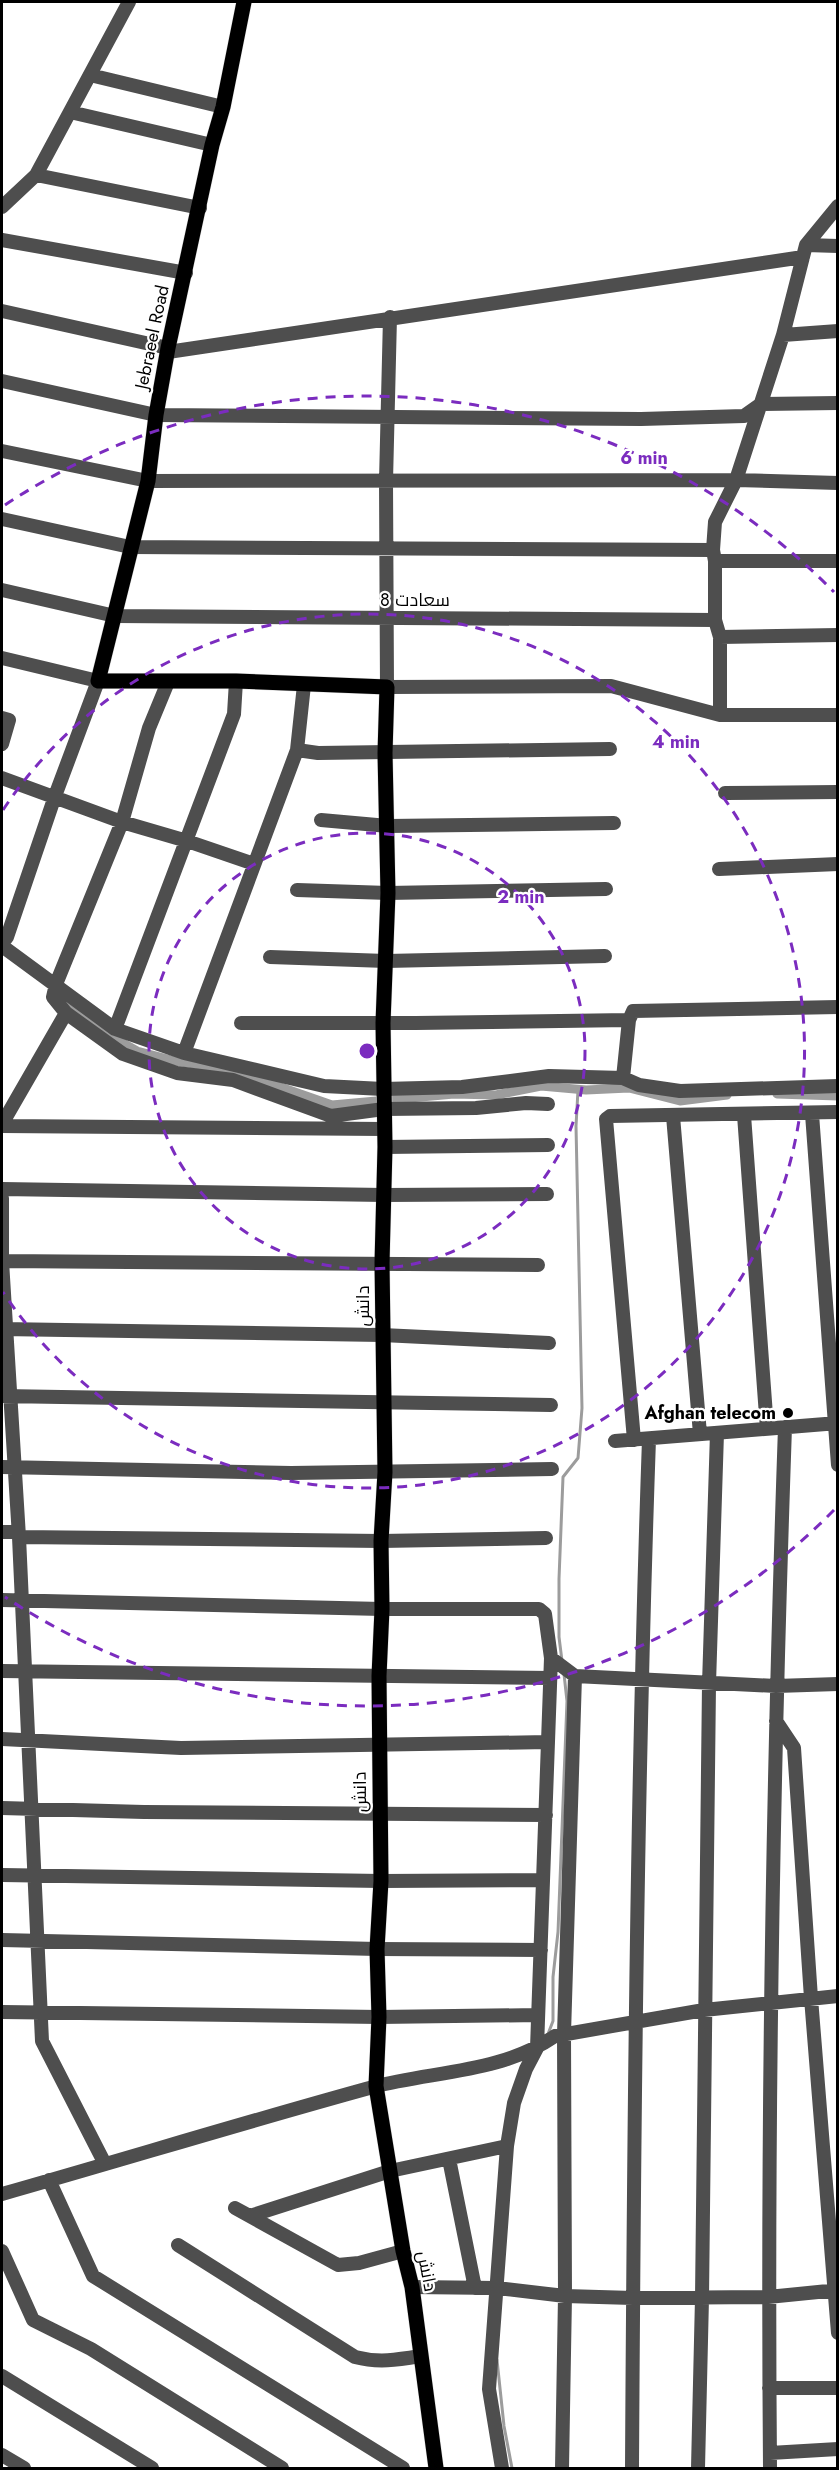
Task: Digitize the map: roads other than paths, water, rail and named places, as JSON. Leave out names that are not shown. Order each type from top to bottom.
[{"type":"main road","name":"Jebraeel Road","points":[[98,681],[148,481],[156,415],[168,350],[212,145],[223,107],[244,2]]},
{"type":"main road","points":[[98,681],[236,681],[387,687]]},
{"type":"main road","name":"دانش","points":[[387,687],[385,753],[388,893],[383,1023],[385,1147],[382,1263],[385,1472],[381,1541],[382,1609],[378,1744],[381,1881],[377,1949],[379,2017],[376,2086],[412,2287],[436,2469]]},
{"type":"street","points":[[2,207],[36,175],[129,2]]},
{"type":"street","points":[[90,75],[223,107]]},
{"type":"street","points":[[70,112],[212,145]]},
{"type":"street","points":[[36,175],[200,208]]},
{"type":"street","points":[[720,715],[720,637],[715,620],[715,522],[736,480],[761,404],[783,334],[804,251],[837,206]]},
{"type":"street","points":[[2,240],[186,273]]},
{"type":"street","points":[[2,310],[168,350],[837,246]]},
{"type":"street","points":[[390,317],[386,481],[387,687],[611,686],[720,715],[837,715]]},
{"type":"street","points":[[783,334],[837,331]]},
{"type":"street","points":[[2,381],[156,415],[641,419],[744,416],[761,404],[837,403]]},
{"type":"street","points":[[2,452],[148,481],[736,480],[837,483]]},
{"type":"street","points":[[2,519],[130,547],[386,549],[837,561]]},
{"type":"street","name":"سعادت 8","points":[[2,590],[115,616],[715,620]]},
{"type":"street","points":[[720,637],[837,634]]},
{"type":"street","points":[[2,658],[98,681],[55,796],[7,937],[2,945],[54,990],[115,1029],[184,1053],[324,1086],[383,1089],[462,1087],[549,1076],[623,1078],[639,1085],[680,1091],[837,1086]]},
{"type":"street","points":[[115,1029],[234,714],[236,681]]},
{"type":"street","points":[[168,682],[149,728],[122,822],[54,990],[66,1013],[123,1054],[177,1073],[233,1080],[331,1116],[384,1109],[476,1108],[526,1103],[548,1104]]},
{"type":"street","points":[[184,1053],[297,750],[304,685]]},
{"type":"street","points":[[2,718],[9,720],[2,744]]},
{"type":"street","points":[[297,750],[318,753],[385,753],[610,749]]},
{"type":"street","points":[[2,778],[122,822],[187,840],[254,864]]},
{"type":"street","points":[[724,793],[837,792]]},
{"type":"street","points":[[321,820],[388,826],[614,823]]},
{"type":"street","points":[[718,869],[837,864]]},
{"type":"street","points":[[297,890],[388,893],[606,889]]},
{"type":"street","points":[[270,957],[386,961],[605,956]]},
{"type":"street","points":[[623,1078],[629,1020],[633,1011],[837,1007]]},
{"type":"street","points":[[66,1013],[2,1125],[384,1130]]},
{"type":"street","points":[[241,1023],[629,1020]]},
{"type":"street","points":[[634,1440],[605,1122],[610,1116],[837,1112]]},
{"type":"street","points":[[812,1114],[836,1423],[837,1465]]},
{"type":"street","points":[[744,1115],[767,1429]]},
{"type":"street","points":[[673,1116],[700,1434]]},
{"type":"street","points":[[385,1147],[548,1145]]},
{"type":"street","points":[[2,1189],[384,1195],[547,1194]]},
{"type":"street","points":[[2,1198],[8,1467],[19,1534],[42,2041],[105,2164]]},
{"type":"street","points":[[2,1262],[538,1265]]},
{"type":"street","points":[[4,1329],[382,1335],[549,1342]]},
{"type":"street","points":[[6,1396],[551,1405]]},
{"type":"street","points":[[615,1441],[836,1423]]},
{"type":"street","points":[[770,2469],[768,2296],[776,1686],[784,1427]]},
{"type":"street","points":[[698,2469],[702,2298],[708,1684],[717,1433]]},
{"type":"street","points":[[632,2469],[635,2022],[641,1680],[649,1439]]},
{"type":"street","points":[[8,1467],[291,1473],[552,1468]]},
{"type":"street","points":[[2,1532],[381,1541],[546,1538]]},
{"type":"street","points":[[2,1600],[382,1609],[539,1609],[545,1614],[551,1658],[537,2048],[526,2069],[514,2103],[507,2146],[489,2389],[502,2469]]},
{"type":"street","points":[[551,1658],[575,1676],[708,1684],[776,1686],[837,1684]]},
{"type":"street","points":[[2,1671],[550,1678]]},
{"type":"street","points":[[562,2469],[565,2296],[560,2035],[575,1676]]},
{"type":"street","points":[[776,1721],[794,1748],[811,1998],[836,2290],[837,2333]]},
{"type":"street","points":[[2,1739],[181,1748],[548,1742]]},
{"type":"street","points":[[2,1808],[546,1815]]},
{"type":"street","points":[[2,1875],[381,1881],[543,1880]]},
{"type":"street","points":[[2,1940],[377,1949],[541,1950]]},
{"type":"street","points":[[2,2194],[376,2086],[472,2070],[537,2048],[560,2035],[704,2010],[837,1996]]},
{"type":"street","points":[[2,2012],[379,2017],[538,2015]]},
{"type":"street","points":[[250,2216],[390,2171],[507,2146]]},
{"type":"street","points":[[449,2158],[475,2288]]},
{"type":"street","points":[[49,2180],[93,2276],[403,2469]]},
{"type":"street","points":[[235,2208],[338,2265],[359,2263],[404,2251]]},
{"type":"street","points":[[178,2245],[355,2356],[370,2361],[420,2356]]},
{"type":"street","points":[[2,2251],[33,2320],[91,2349],[282,2469]]},
{"type":"street","points":[[412,2287],[497,2289],[565,2296],[633,2298],[768,2296],[836,2290]]},
{"type":"street","points":[[2,2376],[152,2469]]},
{"type":"street","points":[[769,2388],[837,2388]]},
{"type":"street","points":[[770,2453],[837,2449]]},
{"type":"street","points":[[2,2455],[24,2469]]},
{"type":"waterway","points":[[62,998],[103,1032],[137,1051],[175,1061],[232,1070],[332,1105],[454,1094],[496,1095],[541,1086],[586,1090],[629,1088],[680,1101],[727,1095]]},
{"type":"waterway","points":[[562,1661],[559,1637],[559,1579],[563,1477],[578,1458],[582,1408],[576,1126],[578,1090]]},
{"type":"waterway","points":[[777,1094],[838,1096]]},
{"type":"waterway","points":[[548,2034],[553,2021],[553,1977],[558,1932],[567,1701],[564,1674]]},
{"type":"waterway","points":[[497,2360],[504,2426],[512,2468]]},
{"type":"place","name":"Afghan telecom","points":[[788,1413]]}]
